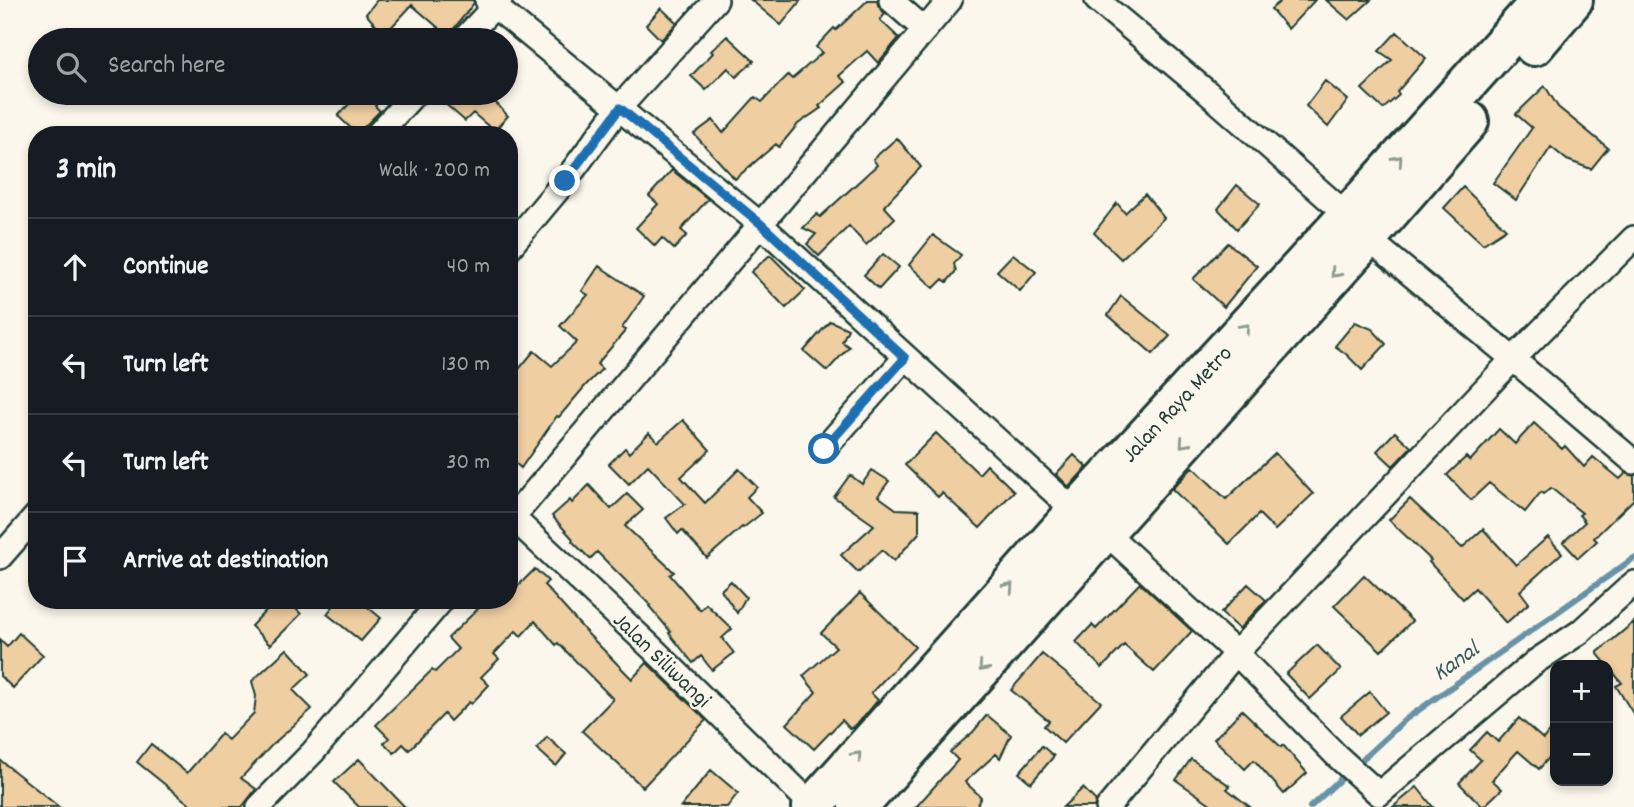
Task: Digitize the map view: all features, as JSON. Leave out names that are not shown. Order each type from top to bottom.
[{"type":"highway","points":[[1357,227],[1542,0]]},
{"type":"highway","points":[[813,807],[1090,522],[1357,227],[1573,0]]},
{"type":"highway","points":[[858,807],[1090,522]]},
{"type":"street","points":[[518,237],[620,108],[716,0]]},
{"type":"street","points":[[891,0],[925,30]]},
{"type":"street","points":[[518,510],[950,0]]},
{"type":"street","points":[[1097,0],[1207,92],[1357,227],[1634,462]]},
{"type":"street","points":[[473,28],[494,2],[761,224],[905,358],[1236,653],[1373,796],[1535,662],[1580,632],[1634,583]]},
{"type":"street","points":[[385,126],[404,105]]},
{"type":"street","points":[[1108,807],[1236,653],[1513,359],[1634,238]]},
{"type":"street","points":[[824,449],[905,358]]},
{"type":"street","name":"Jalan Siliwangi","points":[[518,524],[653,649],[813,807]]},
{"type":"street","points":[[0,557],[28,525]]},
{"type":"street","points":[[259,807],[313,752],[434,609]]},
{"type":"building","points":[[377,0],[473,0],[474,3],[454,28],[439,28],[412,5],[391,28],[378,28],[366,14]]},
{"type":"building","points":[[751,0],[801,0],[781,25]]},
{"type":"building","points":[[868,0],[877,0],[885,14],[880,20],[899,38],[878,63],[867,51],[839,76],[846,82],[819,106],[821,108],[798,124],[779,147],[776,144],[735,179],[694,134],[713,120],[723,133],[755,97],[762,102],[788,75],[792,79],[822,53],[816,47]]},
{"type":"building","points":[[1282,0],[1315,0],[1288,29],[1271,9]]},
{"type":"building","points":[[1326,0],[1371,0],[1349,20]]},
{"type":"building","points":[[661,8],[677,23],[661,40],[646,25]]},
{"type":"building","points":[[1397,32],[1426,58],[1397,92],[1399,95],[1383,109],[1362,89],[1392,60],[1379,51]]},
{"type":"building","points":[[727,36],[754,61],[736,77],[728,68],[706,90],[691,76]]},
{"type":"building","points":[[1325,81],[1348,100],[1328,127],[1306,106]]},
{"type":"building","points":[[1545,86],[1558,107],[1608,148],[1591,169],[1567,160],[1551,147],[1516,200],[1493,183],[1532,128],[1516,114]]},
{"type":"building","points":[[348,105],[376,105],[380,111],[365,126],[349,126],[338,116]]},
{"type":"building","points":[[446,105],[498,105],[508,116],[499,126],[488,126],[473,113],[465,121]]},
{"type":"building","points":[[897,138],[921,167],[884,206],[895,218],[866,245],[849,226],[819,256],[807,244],[816,234],[803,228],[817,214],[820,217],[877,165],[873,159]]},
{"type":"building","points":[[672,170],[708,199],[681,230],[687,235],[674,249],[662,238],[655,246],[636,228],[658,204],[649,196]]},
{"type":"building","points":[[1237,185],[1260,204],[1237,229],[1218,209]]},
{"type":"building","points":[[1463,187],[1506,229],[1483,244],[1444,208]]},
{"type":"building","points":[[1145,194],[1164,218],[1121,259],[1094,233],[1117,203],[1125,213]]},
{"type":"building","points":[[933,235],[961,255],[954,264],[956,271],[947,282],[943,279],[934,288],[909,265]]},
{"type":"building","points":[[1228,243],[1257,266],[1224,307],[1193,279]]},
{"type":"building","points":[[883,254],[899,267],[879,289],[864,275]]},
{"type":"building","points":[[1013,254],[1036,272],[1020,291],[997,271]]},
{"type":"building","points":[[770,255],[805,290],[786,308],[751,272]]},
{"type":"building","points":[[599,266],[644,296],[622,328],[626,330],[597,364],[602,369],[559,417],[557,416],[521,468],[518,466],[518,370],[534,351],[552,366],[577,342],[560,326],[588,295],[582,291]]},
{"type":"building","points":[[1121,296],[1170,336],[1153,354],[1108,315]]},
{"type":"building","points":[[830,321],[848,329],[842,342],[849,347],[827,371],[804,351]]},
{"type":"building","points":[[1355,322],[1372,329],[1386,344],[1362,370],[1335,346]]},
{"type":"building","points":[[683,420],[710,450],[681,477],[705,503],[739,469],[757,487],[747,497],[762,513],[707,558],[682,530],[678,534],[666,518],[685,504],[648,465],[629,484],[609,464],[625,448],[629,453],[649,433],[658,442]]},
{"type":"building","points":[[1534,423],[1562,449],[1565,446],[1584,467],[1593,457],[1620,479],[1626,473],[1634,476],[1634,499],[1594,538],[1597,541],[1578,558],[1563,542],[1585,522],[1579,515],[1582,513],[1551,488],[1543,494],[1541,492],[1525,512],[1489,483],[1471,500],[1447,475],[1466,457],[1470,461],[1499,429],[1515,444]]},
{"type":"building","points":[[1395,432],[1411,447],[1393,466],[1377,451]]},
{"type":"building","points":[[936,433],[979,474],[987,465],[1014,491],[980,528],[942,493],[938,497],[905,465]]},
{"type":"building","points":[[1275,453],[1313,494],[1275,530],[1259,514],[1229,544],[1172,489],[1193,467],[1226,499]]},
{"type":"building","points":[[1074,455],[1087,467],[1069,487],[1056,474]]},
{"type":"building","points":[[872,470],[889,481],[878,496],[896,509],[919,510],[919,533],[894,561],[882,550],[858,572],[841,555],[874,525],[834,497],[850,475],[862,484]]},
{"type":"building","points":[[589,485],[611,509],[627,494],[643,510],[625,526],[674,572],[670,575],[700,610],[706,604],[732,629],[722,638],[734,653],[712,670],[701,656],[693,663],[650,605],[597,552],[590,559],[552,516],[570,500],[572,503]]},
{"type":"building","points":[[1410,499],[1462,548],[1483,529],[1516,565],[1548,537],[1562,553],[1520,591],[1529,603],[1506,623],[1475,588],[1463,599],[1429,562],[1431,560],[1389,520]]},
{"type":"building","points":[[535,569],[548,581],[544,585],[632,679],[647,663],[706,720],[643,787],[582,731],[613,699],[558,643],[556,645],[535,621],[521,636],[516,631],[494,654],[499,659],[481,677],[489,685],[450,721],[444,714],[409,750],[403,744],[394,753],[384,743],[389,738],[376,725],[432,670],[435,672],[458,649],[448,638],[478,609],[518,609],[518,586]]},
{"type":"building","points":[[1364,575],[1412,621],[1381,651],[1334,606]]},
{"type":"building","points":[[731,581],[746,597],[737,613],[721,590]]},
{"type":"building","points":[[1140,583],[1192,631],[1154,672],[1124,645],[1102,668],[1076,642],[1092,625],[1096,629]]},
{"type":"building","points":[[1248,584],[1266,600],[1239,629],[1221,613]]},
{"type":"building","points":[[860,593],[915,647],[871,693],[878,700],[864,717],[850,729],[842,720],[814,749],[787,724],[816,692],[803,676],[836,647],[821,633]]},
{"type":"building","points":[[267,609],[296,609],[301,614],[270,645],[251,626]]},
{"type":"building","points":[[331,609],[370,609],[381,618],[361,641],[327,614]]},
{"type":"building","points":[[1634,622],[1634,715],[1616,686],[1622,683],[1613,672],[1613,660],[1603,660],[1597,653]]},
{"type":"building","points":[[19,633],[43,655],[13,688],[0,676],[0,640],[7,647]]},
{"type":"building","points":[[1317,645],[1341,670],[1310,699],[1286,674]]},
{"type":"building","points":[[287,649],[310,674],[293,690],[312,709],[241,778],[256,789],[242,807],[193,807],[137,762],[151,744],[187,773],[221,734],[228,740],[254,713],[256,696],[252,681]]},
{"type":"building","points":[[1042,654],[1101,702],[1063,743],[1044,726],[1049,721],[1011,690]]},
{"type":"building","points":[[1370,692],[1386,712],[1358,735],[1341,716]]},
{"type":"building","points":[[1242,710],[1281,747],[1283,745],[1307,773],[1284,794],[1254,760],[1245,769],[1214,739]]},
{"type":"building","points":[[987,715],[1011,735],[1000,758],[996,754],[965,782],[981,797],[976,807],[916,807],[958,760],[950,752],[973,732]]},
{"type":"building","points":[[1519,718],[1543,739],[1550,730],[1550,757],[1539,769],[1518,751],[1492,780],[1502,789],[1483,807],[1459,783],[1481,760],[1470,750],[1487,732],[1498,742]]},
{"type":"building","points":[[547,737],[566,754],[556,766],[537,749]]},
{"type":"building","points":[[1042,746],[1054,756],[1031,783],[1019,773]]},
{"type":"building","points":[[359,759],[405,807],[359,807],[334,782]]},
{"type":"building","points":[[1191,759],[1230,786],[1227,789],[1250,807],[1215,807],[1176,780]]},
{"type":"building","points":[[0,760],[59,807],[0,807]]},
{"type":"building","points":[[711,770],[738,793],[727,807],[681,807]]},
{"type":"building","points":[[1417,787],[1433,807],[1393,807]]},
{"type":"building","points":[[1083,788],[1096,801],[1094,807],[1063,807]]},
{"type":"waterway","name":"Kanal","points":[[1355,766],[1406,719],[1634,558]]},
{"type":"waterway","name":"Kanal","points":[[1310,807],[1347,773]]},
{"type":"route","points":[[565,181],[620,108],[761,224],[905,358],[824,449]]}]
